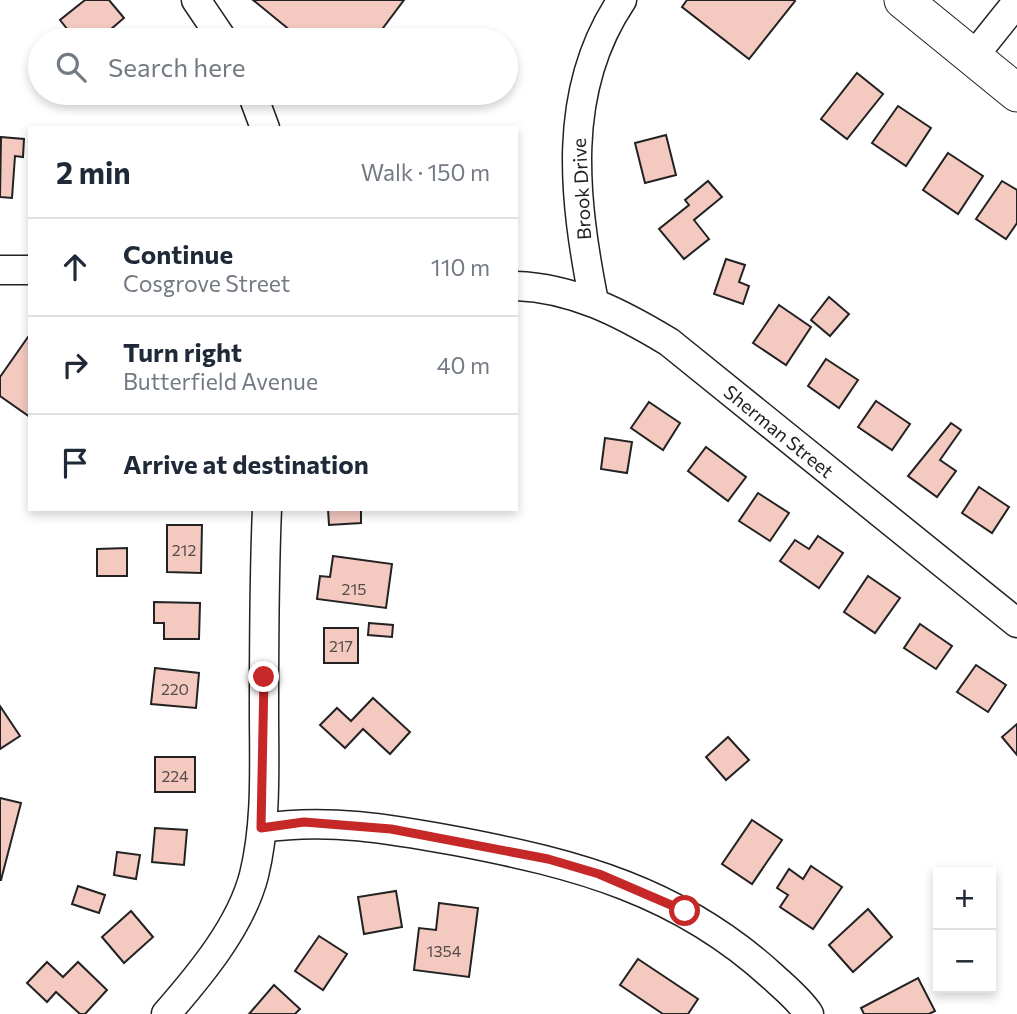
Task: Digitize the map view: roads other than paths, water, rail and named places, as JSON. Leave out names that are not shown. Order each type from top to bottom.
[{"type":"main road","points":[[903,0],[1017,93]]},
{"type":"street","points":[[196,0],[215,28]]},
{"type":"street","name":"Brook Drive","points":[[594,302],[582,242],[576,146],[580,106],[589,70],[622,0]]},
{"type":"street","points":[[973,57],[1017,2]]},
{"type":"street","points":[[256,105],[264,126]]},
{"type":"street","points":[[0,270],[28,270]]},
{"type":"street","name":"Sherman Street","points":[[518,286],[573,295],[594,302],[626,316],[668,342],[1017,623]]},
{"type":"street","points":[[166,1014],[196,978],[234,921],[254,877],[261,828],[267,511]]},
{"type":"street","points":[[261,828],[304,822],[391,829],[548,859],[599,874],[685,911],[751,957],[802,1003],[809,1014]]}]
